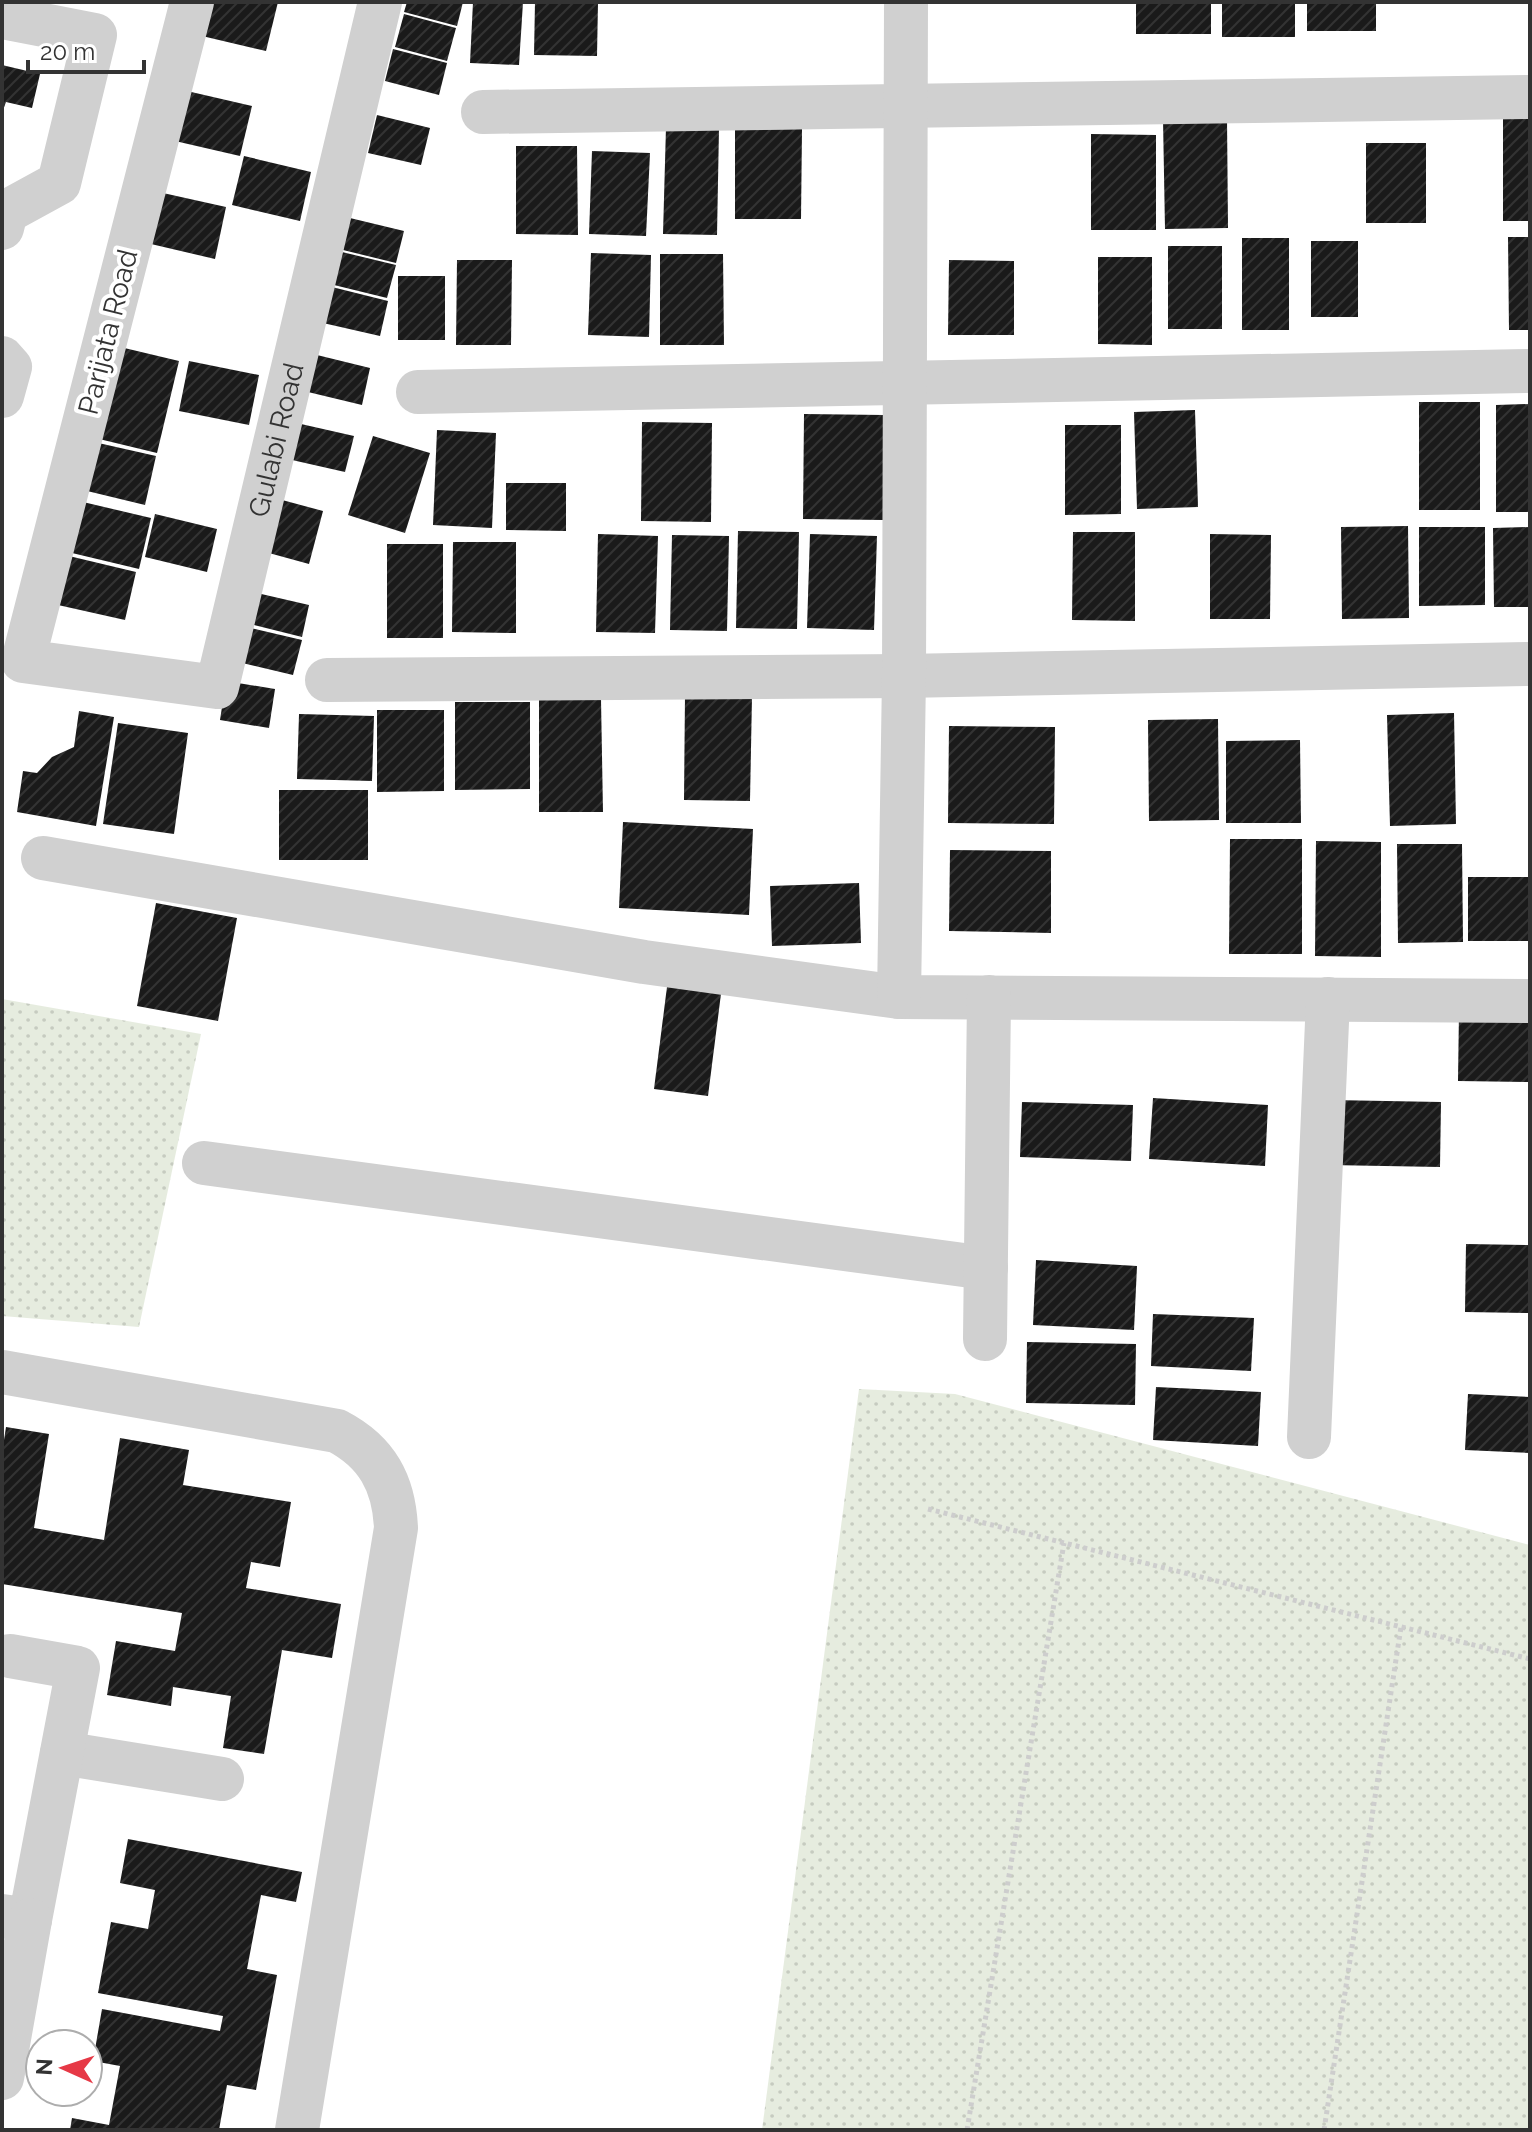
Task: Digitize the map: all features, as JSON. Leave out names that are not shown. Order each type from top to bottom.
[{"type":"street","name":"Parijata Road","points":[[23,661],[192,2]]},
{"type":"street","name":"Gulabi Road","points":[[23,661],[217,687],[380,2]]},
{"type":"street","points":[[899,997],[904,676],[906,2]]},
{"type":"street","points":[[2,17],[95,35],[59,183],[6,212],[2,228]]},
{"type":"street","points":[[483,112],[1530,97]]},
{"type":"street","points":[[2,358],[10,367],[2,396]]},
{"type":"street","points":[[418,392],[1530,371]]},
{"type":"street","points":[[327,680],[904,676],[1530,664]]},
{"type":"street","points":[[43,858],[644,962],[899,997],[1530,1001]]},
{"type":"street","points":[[985,1339],[989,997]]},
{"type":"street","points":[[1309,1437],[1328,999]]},
{"type":"street","points":[[204,1163],[986,1268]]},
{"type":"street","points":[[2,1372],[337,1431],[368,1452],[391,1486],[396,1528],[297,2130]]},
{"type":"street","points":[[2,2074],[16,1918],[62,1753],[78,1668],[10,1656]]},
{"type":"street","points":[[62,1753],[222,1779]]},
{"type":"path","points":[[928,1509],[1530,1659]]},
{"type":"path","points":[[967,2130],[1064,1543]]},
{"type":"path","points":[[1324,2130],[1401,1627]]},
{"type":"shaded area","points":[[2,999],[201,1034],[139,1327],[2,1316]]},
{"type":"shaded area","points":[[859,1389],[955,1394],[1530,1545],[1530,2130],[762,2130]]},
{"type":"building","points":[[209,2],[278,2],[266,51],[202,36]]},
{"type":"building","points":[[407,2],[463,2],[457,26],[404,12]]},
{"type":"building","points":[[473,2],[523,2],[519,65],[470,63]]},
{"type":"building","points":[[535,2],[598,2],[597,56],[534,55]]},
{"type":"building","points":[[1136,2],[1211,2],[1211,34],[1136,34]]},
{"type":"building","points":[[1222,2],[1295,2],[1295,37],[1222,37]]},
{"type":"building","points":[[1307,2],[1376,2],[1376,31],[1307,31]]},
{"type":"building","points":[[404,14],[456,28],[447,61],[395,47]]},
{"type":"building","points":[[393,49],[447,63],[439,95],[385,81]]},
{"type":"building","points":[[2,65],[40,74],[32,108],[6,102],[2,113]]},
{"type":"building","points":[[187,91],[252,106],[240,156],[175,141]]},
{"type":"building","points":[[1503,114],[1530,114],[1530,221],[1503,221]]},
{"type":"building","points":[[377,115],[430,128],[421,165],[368,153]]},
{"type":"building","points":[[1227,118],[1228,228],[1165,229],[1163,119]]},
{"type":"building","points":[[666,127],[719,128],[717,235],[663,234]]},
{"type":"building","points":[[802,129],[801,219],[735,219],[735,130]]},
{"type":"building","points":[[1091,134],[1156,135],[1156,230],[1091,230]]},
{"type":"building","points":[[1366,143],[1426,143],[1426,223],[1366,223]]},
{"type":"building","points":[[516,146],[577,146],[578,235],[516,234]]},
{"type":"building","points":[[592,151],[650,153],[646,236],[589,234]]},
{"type":"building","points":[[244,156],[311,172],[300,221],[232,205]]},
{"type":"building","points":[[163,193],[226,207],[215,259],[151,244]]},
{"type":"building","points":[[350,218],[404,231],[396,263],[343,250]]},
{"type":"building","points":[[1508,237],[1530,237],[1530,330],[1509,330]]},
{"type":"building","points":[[1242,238],[1289,238],[1289,330],[1242,330]]},
{"type":"building","points":[[1311,241],[1358,241],[1358,317],[1311,317]]},
{"type":"building","points":[[1168,246],[1222,246],[1222,329],[1168,329]]},
{"type":"building","points":[[342,252],[396,265],[387,298],[334,285]]},
{"type":"building","points":[[591,253],[651,255],[649,337],[588,335]]},
{"type":"building","points":[[660,254],[723,254],[724,345],[660,345]]},
{"type":"building","points":[[1098,257],[1152,257],[1152,345],[1098,344]]},
{"type":"building","points":[[457,260],[512,260],[511,345],[456,345]]},
{"type":"building","points":[[949,260],[1014,261],[1014,335],[948,335]]},
{"type":"building","points":[[398,276],[445,276],[445,340],[398,340]]},
{"type":"building","points":[[332,287],[388,301],[380,336],[323,323]]},
{"type":"building","points":[[116,346],[179,361],[157,453],[95,438]]},
{"type":"building","points":[[317,355],[370,368],[362,405],[308,392]]},
{"type":"building","points":[[189,361],[259,375],[249,425],[179,411]]},
{"type":"building","points":[[1419,402],[1480,402],[1480,510],[1419,510]]},
{"type":"building","points":[[1530,404],[1530,512],[1496,512],[1496,405]]},
{"type":"building","points":[[1195,410],[1198,507],[1137,509],[1134,412]]},
{"type":"building","points":[[804,414],[884,415],[883,520],[803,519]]},
{"type":"building","points":[[642,422],[712,423],[711,522],[641,521]]},
{"type":"building","points":[[301,424],[354,436],[345,472],[292,460]]},
{"type":"building","points":[[1065,425],[1121,425],[1121,514],[1065,515]]},
{"type":"building","points":[[437,430],[496,433],[492,528],[433,525]]},
{"type":"building","points":[[373,436],[430,453],[405,533],[348,515]]},
{"type":"building","points":[[94,442],[156,456],[145,505],[83,490]]},
{"type":"building","points":[[506,483],[566,483],[566,531],[506,530]]},
{"type":"building","points":[[271,497],[323,511],[309,564],[258,550]]},
{"type":"building","points":[[83,502],[151,518],[139,569],[72,553]]},
{"type":"building","points":[[155,514],[217,529],[207,572],[145,557]]},
{"type":"building","points":[[1408,526],[1409,618],[1342,619],[1341,527]]},
{"type":"building","points":[[1419,527],[1485,527],[1485,605],[1419,606]]},
{"type":"building","points":[[1530,527],[1530,607],[1494,607],[1493,528]]},
{"type":"building","points":[[738,531],[799,532],[797,629],[736,628]]},
{"type":"building","points":[[1073,532],[1135,532],[1135,621],[1072,620]]},
{"type":"building","points":[[598,534],[658,536],[655,633],[596,632]]},
{"type":"building","points":[[810,534],[877,536],[874,630],[807,628]]},
{"type":"building","points":[[1210,534],[1271,535],[1270,619],[1210,619]]},
{"type":"building","points":[[672,535],[729,536],[727,631],[670,630]]},
{"type":"building","points":[[453,542],[516,542],[516,633],[452,632]]},
{"type":"building","points":[[387,544],[443,544],[443,638],[387,638]]},
{"type":"building","points":[[69,556],[136,572],[125,620],[58,605]]},
{"type":"building","points":[[257,593],[309,605],[302,637],[250,624]]},
{"type":"building","points":[[247,627],[302,640],[293,675],[238,662]]},
{"type":"building","points":[[226,681],[275,689],[269,728],[220,720]]},
{"type":"building","points":[[685,695],[752,696],[750,801],[684,800]]},
{"type":"building","points":[[601,699],[603,812],[539,812],[539,700]]},
{"type":"building","points":[[455,702],[530,702],[530,789],[455,790]]},
{"type":"building","points":[[377,710],[444,710],[444,791],[377,792]]},
{"type":"building","points":[[79,711],[114,717],[96,826],[17,812],[23,771],[37,773],[52,757],[74,747]]},
{"type":"building","points":[[1454,713],[1456,824],[1390,826],[1387,715]]},
{"type":"building","points":[[299,714],[374,716],[372,781],[297,779]]},
{"type":"building","points":[[1218,719],[1219,820],[1149,821],[1148,720]]},
{"type":"building","points":[[118,723],[188,733],[174,834],[103,824]]},
{"type":"building","points":[[949,726],[1055,727],[1054,824],[948,823]]},
{"type":"building","points":[[1300,740],[1301,823],[1226,823],[1226,741]]},
{"type":"building","points":[[279,790],[368,790],[368,860],[279,860]]},
{"type":"building","points":[[623,822],[753,829],[749,915],[619,908]]},
{"type":"building","points":[[1230,839],[1302,839],[1302,954],[1229,954]]},
{"type":"building","points":[[1316,841],[1381,842],[1381,957],[1315,956]]},
{"type":"building","points":[[1397,844],[1462,844],[1463,942],[1398,943]]},
{"type":"building","points":[[950,850],[1051,851],[1051,933],[949,931]]},
{"type":"building","points":[[1468,877],[1530,877],[1530,941],[1468,941]]},
{"type":"building","points":[[859,883],[861,943],[772,946],[770,886]]},
{"type":"building","points":[[156,903],[237,918],[218,1021],[137,1006]]},
{"type":"building","points":[[668,979],[722,986],[708,1096],[654,1089]]},
{"type":"building","points":[[1459,1011],[1530,1012],[1530,1082],[1458,1081]]},
{"type":"building","points":[[1153,1098],[1268,1105],[1265,1166],[1149,1159]]},
{"type":"building","points":[[1331,1100],[1441,1102],[1440,1167],[1329,1165]]},
{"type":"building","points":[[1022,1102],[1133,1105],[1131,1161],[1020,1157]]},
{"type":"building","points":[[1466,1244],[1530,1245],[1530,1313],[1465,1312]]},
{"type":"building","points":[[1036,1260],[1137,1266],[1134,1330],[1033,1325]]},
{"type":"building","points":[[1153,1314],[1254,1318],[1251,1371],[1151,1366]]},
{"type":"building","points":[[1027,1342],[1136,1344],[1135,1405],[1026,1403]]},
{"type":"building","points":[[1156,1387],[1261,1392],[1258,1446],[1153,1440]]},
{"type":"building","points":[[1468,1394],[1530,1397],[1530,1453],[1465,1450]]},
{"type":"building","points":[[6,1427],[49,1434],[34,1528],[104,1540],[120,1438],[189,1450],[183,1485],[291,1502],[280,1567],[251,1562],[246,1588],[341,1604],[332,1658],[282,1650],[264,1754],[223,1748],[231,1696],[173,1687],[171,1706],[107,1695],[116,1641],[175,1651],[182,1613],[2,1584],[2,1453]]},
{"type":"building","points":[[128,1839],[302,1872],[296,1902],[261,1895],[247,1969],[277,1975],[256,2090],[227,2085],[219,2130],[70,2130],[72,2118],[109,2125],[120,2066],[104,2063],[104,2028],[99,2028],[102,2009],[220,2031],[223,2016],[98,1993],[111,1922],[148,1929],[155,1890],[120,1883]]}]
